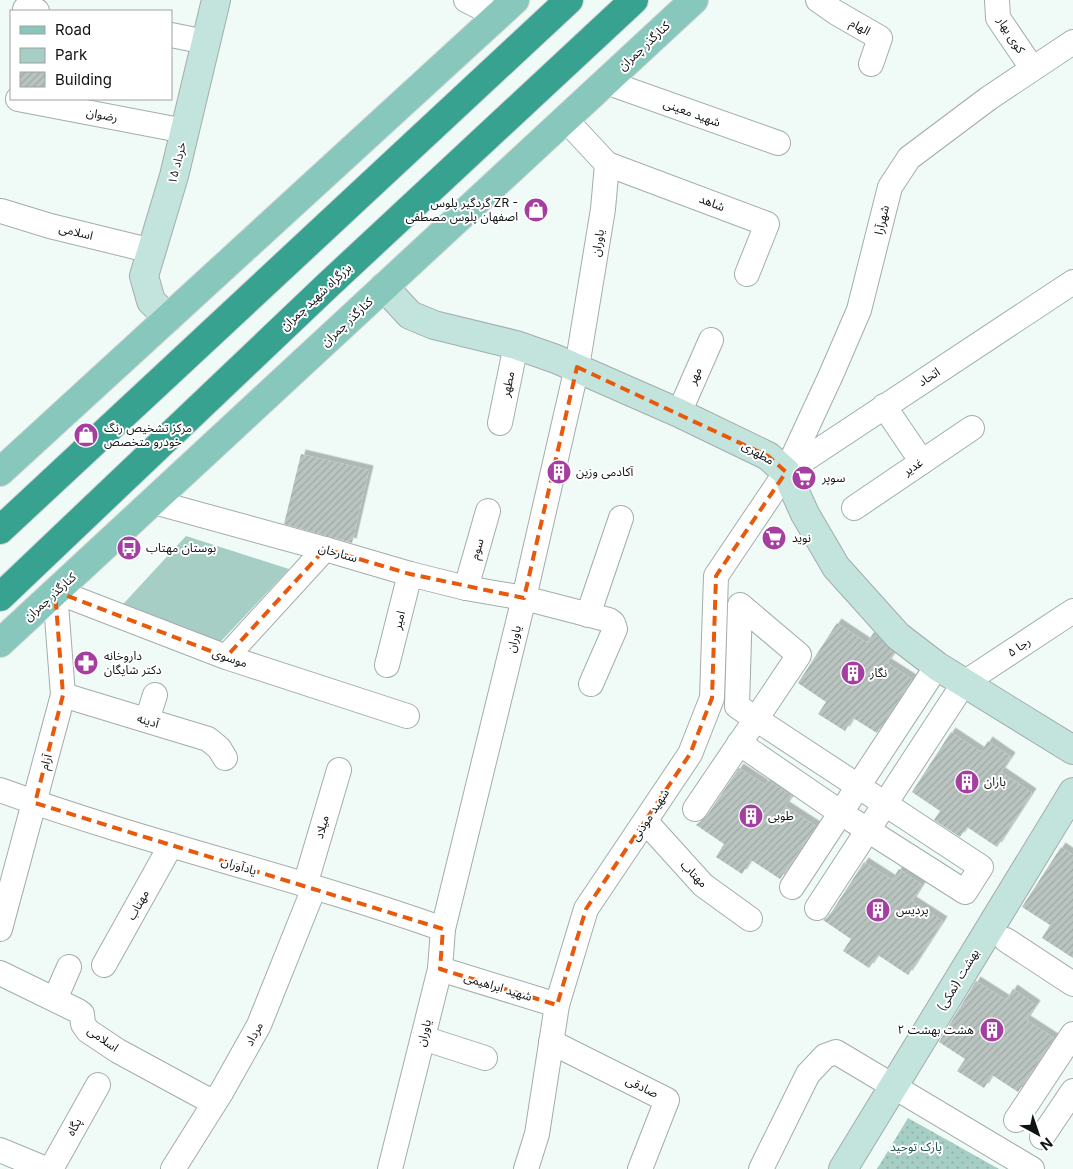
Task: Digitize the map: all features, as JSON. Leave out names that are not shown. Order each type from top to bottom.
[{"type":"highway","points":[[0,530],[569,0]]},
{"type":"highway","name":"بزرگراه شهید چمران","points":[[0,597],[329,284],[634,0]]},
{"type":"main road","name":"کنارگذر چمران","points":[[0,643],[694,0]]},
{"type":"main road","points":[[0,472],[506,8]]},
{"type":"street","name":"۱۵ خرداد","points":[[168,318],[151,301],[144,276],[185,131],[216,0]]},
{"type":"street","points":[[466,0],[506,8]]},
{"type":"street","name":"الهام","points":[[818,0],[834,12],[880,38],[871,64]]},
{"type":"street","name":"کوی بهار","points":[[997,0],[998,18],[1032,68]]},
{"type":"street","points":[[172,35],[206,42]]},
{"type":"street","name":"شهرآرا","points":[[786,472],[859,310],[890,187],[909,158],[1032,68],[1073,42]]},
{"type":"street","name":"شهید معینی","points":[[606,82],[778,143]]},
{"type":"street","name":"رضوان","points":[[23,100],[185,131]]},
{"type":"street","points":[[566,120],[607,164]]},
{"type":"street","name":"شاهد","points":[[607,164],[767,224],[747,274]]},
{"type":"street","name":"یاوران","points":[[390,1169],[440,968],[443,929],[524,598],[577,367],[604,209],[607,164]]},
{"type":"street","name":"اسلامی","points":[[0,212],[152,251]]},
{"type":"street","name":"اتحاد","points":[[786,472],[1073,282]]},
{"type":"street","name":"مطهری","points":[[384,288],[410,314],[426,322],[516,345],[577,367],[768,456],[786,472],[804,514],[836,568],[898,636],[937,666],[1073,750]]},
{"type":"street","name":"مهر","points":[[679,413],[711,340]]},
{"type":"street","name":"مطهر","points":[[500,423],[516,345]]},
{"type":"street","points":[[884,406],[922,462]]},
{"type":"street","name":"غدیر","points":[[854,508],[972,428]]},
{"type":"street","name":"شهید موذنی","points":[[526,1169],[538,1134],[557,1005],[586,909],[690,754],[712,698],[716,576],[786,472]]},
{"type":"street","name":"ستارخان","points":[[154,502],[325,548],[410,574],[466,588],[524,598],[588,614],[613,623],[615,629],[592,684]]},
{"type":"street","name":"سوم","points":[[466,588],[488,510]]},
{"type":"street","points":[[588,614],[621,518]]},
{"type":"street","points":[[226,657],[325,548]]},
{"type":"street","name":"امیر","points":[[387,665],[410,574]]},
{"type":"street","name":"موسوی","points":[[56,591],[226,657],[407,716]]},
{"type":"street","name":"آرام","points":[[0,929],[63,695],[56,591]]},
{"type":"street","name":"رجا ۵","points":[[964,683],[1073,611]]},
{"type":"street","points":[[792,888],[937,666]]},
{"type":"street","points":[[817,908],[964,683]]},
{"type":"street","name":"آدینه","points":[[63,695],[208,739],[219,748],[225,758]]},
{"type":"street","points":[[147,720],[156,695]]},
{"type":"street","points":[[695,809],[739,743],[756,719],[982,867],[965,892],[868,831],[739,743]]},
{"type":"street","name":"میلاد","points":[[310,886],[339,770]]},
{"type":"street","name":"یادآوران","points":[[0,790],[35,803],[392,911],[443,929]]},
{"type":"street","name":"بهشت (نمکی)","points":[[843,1169],[1073,792]]},
{"type":"street","name":"مهتاب","points":[[646,822],[702,885],[750,919]]},
{"type":"street","name":"مهتاب","points":[[104,965],[171,845]]},
{"type":"street","name":"مرداد","points":[[176,1168],[259,1025],[310,886]]},
{"type":"street","points":[[1006,940],[1073,984]]},
{"type":"street","points":[[55,999],[69,967]]},
{"type":"street","name":"شهید ابراهیمی","points":[[440,968],[557,1005]]},
{"type":"street","name":"اسلامی","points":[[0,973],[82,1014],[86,1028],[118,1051],[214,1103]]},
{"type":"street","points":[[1016,1120],[1073,1034]]},
{"type":"street","points":[[423,1038],[486,1058]]},
{"type":"street","name":"صادقی","points":[[551,1042],[667,1100],[640,1169]]},
{"type":"street","points":[[761,1169],[808,1074],[825,1056],[836,1052],[1032,1169]]},
{"type":"street","name":"پگاه","points":[[51,1169],[98,1085]]},
{"type":"street","points":[[1042,1137],[1073,1091]]},
{"type":"street","points":[[0,1150],[46,1169]]},
{"type":"highlighted area","points":[[577,367],[768,456],[786,472],[716,576],[712,698],[690,754],[586,909],[557,1005],[440,969],[443,929],[35,803],[63,695],[55,591],[226,657],[325,549],[410,574],[524,598]]},
{"type":"green space","points":[[186,536],[289,569],[210,653],[113,615]]},
{"type":"green space","name":"پارک توحید","points":[[908,1118],[999,1169],[877,1169]]},
{"type":"building","points":[[301,454],[369,470],[352,543],[284,524]]},
{"type":"building","name":"نگار","points":[[837,623],[867,643],[874,632],[894,653],[887,663],[912,679],[877,733],[853,718],[845,731],[818,714],[826,702],[798,683]]},
{"type":"building","name":"باران","points":[[951,732],[981,752],[988,741],[1011,757],[1001,772],[1032,793],[997,847],[967,827],[960,837],[934,820],[940,811],[912,792]]},
{"type":"building","name":"طوبی","points":[[739,768],[765,785],[768,780],[792,796],[785,806],[816,826],[780,879],[751,860],[742,874],[716,857],[724,844],[696,825],[706,817]]},
{"type":"building","points":[[1061,847],[1073,855],[1073,958],[1042,938],[1050,925],[1022,907]]},
{"type":"building","name":"پردیس","points":[[864,862],[892,880],[899,869],[922,885],[912,901],[943,921],[908,975],[878,955],[869,968],[843,951],[851,939],[823,920],[829,916]]},
{"type":"building","name":"هشت بهشت ۲","points":[[976,981],[1006,1000],[1013,989],[1036,1005],[1026,1020],[1054,1038],[1018,1092],[992,1075],[984,1088],[957,1071],[965,1059],[939,1042]]},
{"type":"place","name":"گردگیر پلوس ZR - اصفهان پلوس مصطفی","points":[[536,210]]},
{"type":"place","name":"مرکز تشخیص رنگ خودرو متخصص","points":[[86,435]]},
{"type":"place","name":"آکادمی وزین","points":[[559,472]]},
{"type":"place","name":"سوپر","points":[[804,478]]},
{"type":"place","name":"نوید","points":[[774,538]]},
{"type":"place","name":"بوستان مهتاب","points":[[129,548]]},
{"type":"place","name":"داروخانه دکتر شایگان","points":[[86,663]]},
{"type":"place","name":"نگار","points":[[853,673]]},
{"type":"place","name":"باران","points":[[967,782]]},
{"type":"place","name":"طوبی","points":[[751,816]]},
{"type":"place","name":"پردیس","points":[[878,910]]},
{"type":"place","name":"هشت بهشت ۲","points":[[992,1030]]}]
